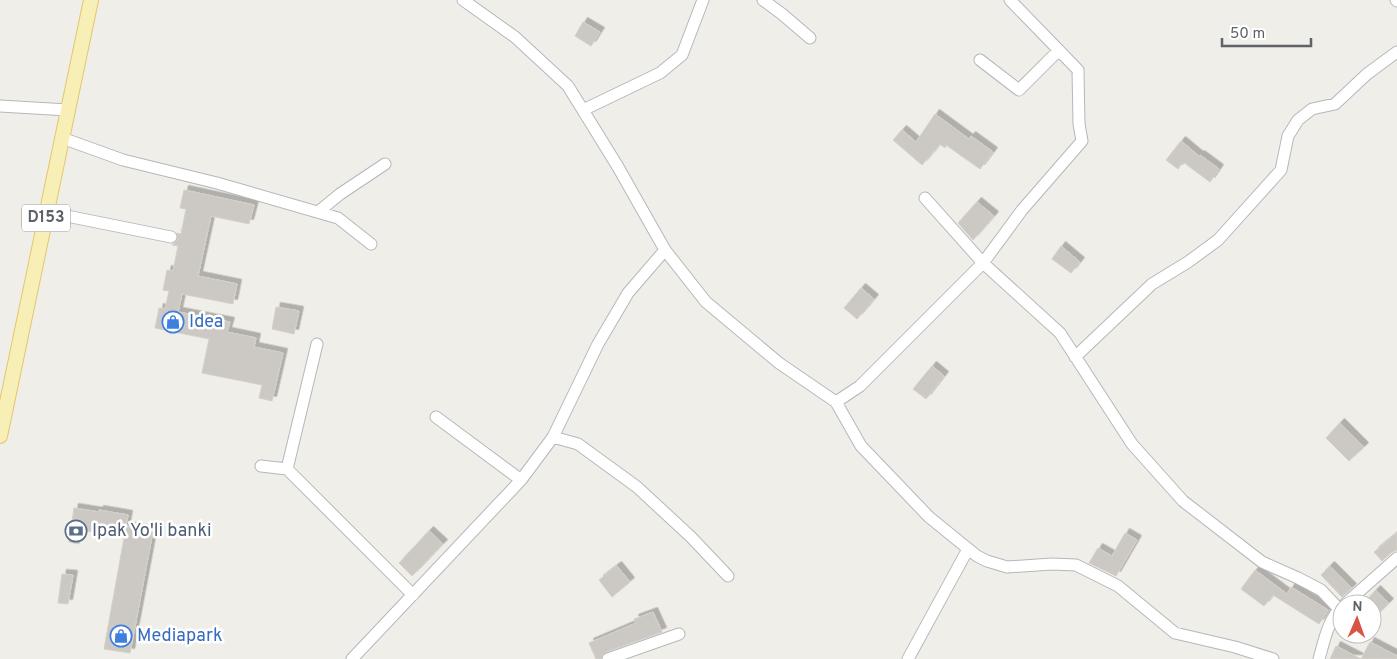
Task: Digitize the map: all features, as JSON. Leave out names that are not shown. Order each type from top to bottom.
[{"type":"main road","name":"D153","points":[[1,428],[91,0]]},
{"type":"street","points":[[463,0],[522,44],[568,86],[618,167],[665,250],[706,302],[779,363],[836,402],[861,446],[930,517],[968,549],[987,561],[1007,567],[1052,564],[1076,565],[1118,586],[1175,633],[1235,647],[1273,659]]},
{"type":"street","points":[[583,110],[660,73],[682,55],[703,0]]},
{"type":"street","points":[[763,0],[810,38]]},
{"type":"street","points":[[836,402],[860,386],[983,263],[1022,210],[1082,140],[1079,124],[1078,70],[1010,0]]},
{"type":"street","points":[[980,60],[1019,90],[1059,50]]},
{"type":"street","points":[[1075,357],[1152,284],[1188,262],[1218,240],[1281,170],[1288,136],[1298,120],[1312,109],[1335,104],[1367,74],[1397,52]]},
{"type":"street","points":[[0,106],[68,110]]},
{"type":"street","points":[[62,138],[123,160],[217,183],[338,218],[372,244]]},
{"type":"street","points":[[318,212],[340,194],[385,164]]},
{"type":"street","points":[[925,198],[983,263],[1060,334],[1132,444],[1183,501],[1262,562],[1321,590],[1332,599]]},
{"type":"street","points":[[47,212],[171,237]]},
{"type":"street","points":[[352,659],[521,480],[553,437],[598,344],[628,293],[665,250]]},
{"type":"street","points":[[287,469],[317,344]]},
{"type":"street","points":[[436,417],[521,480]]},
{"type":"street","points":[[553,437],[578,444],[637,486],[691,537],[728,576]]},
{"type":"street","points":[[261,466],[287,469],[413,595]]},
{"type":"street","points":[[908,659],[968,549]]},
{"type":"street","points":[[1357,594],[1397,558]]},
{"type":"street","points":[[1319,659],[1328,630],[1332,623]]},
{"type":"street","points":[[608,659],[679,634]]},
{"type":"building","points":[[583,22],[600,32],[591,46],[575,36]]},
{"type":"building","points":[[935,114],[969,139],[971,136],[993,152],[980,169],[946,145],[945,148],[940,144],[922,165],[893,140],[902,130],[916,142]]},
{"type":"building","points":[[1181,141],[1219,169],[1210,182],[1183,162],[1178,169],[1166,160]]},
{"type":"building","points":[[184,190],[254,205],[249,224],[211,216],[198,276],[237,284],[233,304],[182,294],[178,312],[230,322],[227,332],[256,338],[254,347],[283,353],[272,401],[259,398],[262,385],[202,373],[209,339],[155,328],[159,308],[165,309],[169,291],[163,290],[167,270],[173,271],[178,246],[172,245],[178,239],[177,233],[181,234],[186,209],[180,208]]},
{"type":"building","points":[[977,202],[994,216],[973,240],[958,223]]},
{"type":"building","points":[[1061,246],[1080,262],[1071,273],[1052,259]]},
{"type":"building","points":[[861,288],[874,299],[857,319],[844,308]]},
{"type":"building","points":[[276,307],[299,311],[294,334],[272,329]]},
{"type":"building","points":[[932,366],[944,376],[926,399],[913,389]]},
{"type":"building","points":[[1340,423],[1364,447],[1349,461],[1326,438]]},
{"type":"building","points":[[74,508],[128,515],[126,526],[153,531],[130,653],[104,649],[124,538],[82,530],[79,544],[69,542]]},
{"type":"building","points":[[429,531],[443,544],[412,576],[399,563]]},
{"type":"building","points":[[1125,533],[1137,540],[1116,576],[1089,563],[1098,548],[1112,556]]},
{"type":"building","points":[[1397,533],[1397,550],[1382,561],[1374,552]]},
{"type":"building","points":[[617,566],[630,582],[612,597],[599,580]]},
{"type":"building","points":[[1330,566],[1352,588],[1345,594],[1339,594],[1321,575]]},
{"type":"building","points":[[1255,570],[1287,594],[1291,587],[1328,610],[1319,624],[1273,595],[1264,606],[1241,589]]},
{"type":"building","points":[[62,574],[73,575],[68,604],[58,603]]},
{"type":"building","points":[[1382,596],[1389,603],[1382,610]]},
{"type":"building","points":[[653,612],[662,632],[606,652],[602,655],[601,659],[596,659],[589,643],[636,623],[634,619]]},
{"type":"building","points":[[1369,644],[1374,644],[1397,656],[1397,659],[1361,659]]},
{"type":"building","points":[[1336,646],[1361,659],[1330,659]]},
{"type":"place","name":"Idea","points":[[173,322]]},
{"type":"place","name":"Ipak Yo'li banki","points":[[76,531]]},
{"type":"place","name":"Mediapark","points":[[121,636]]}]
